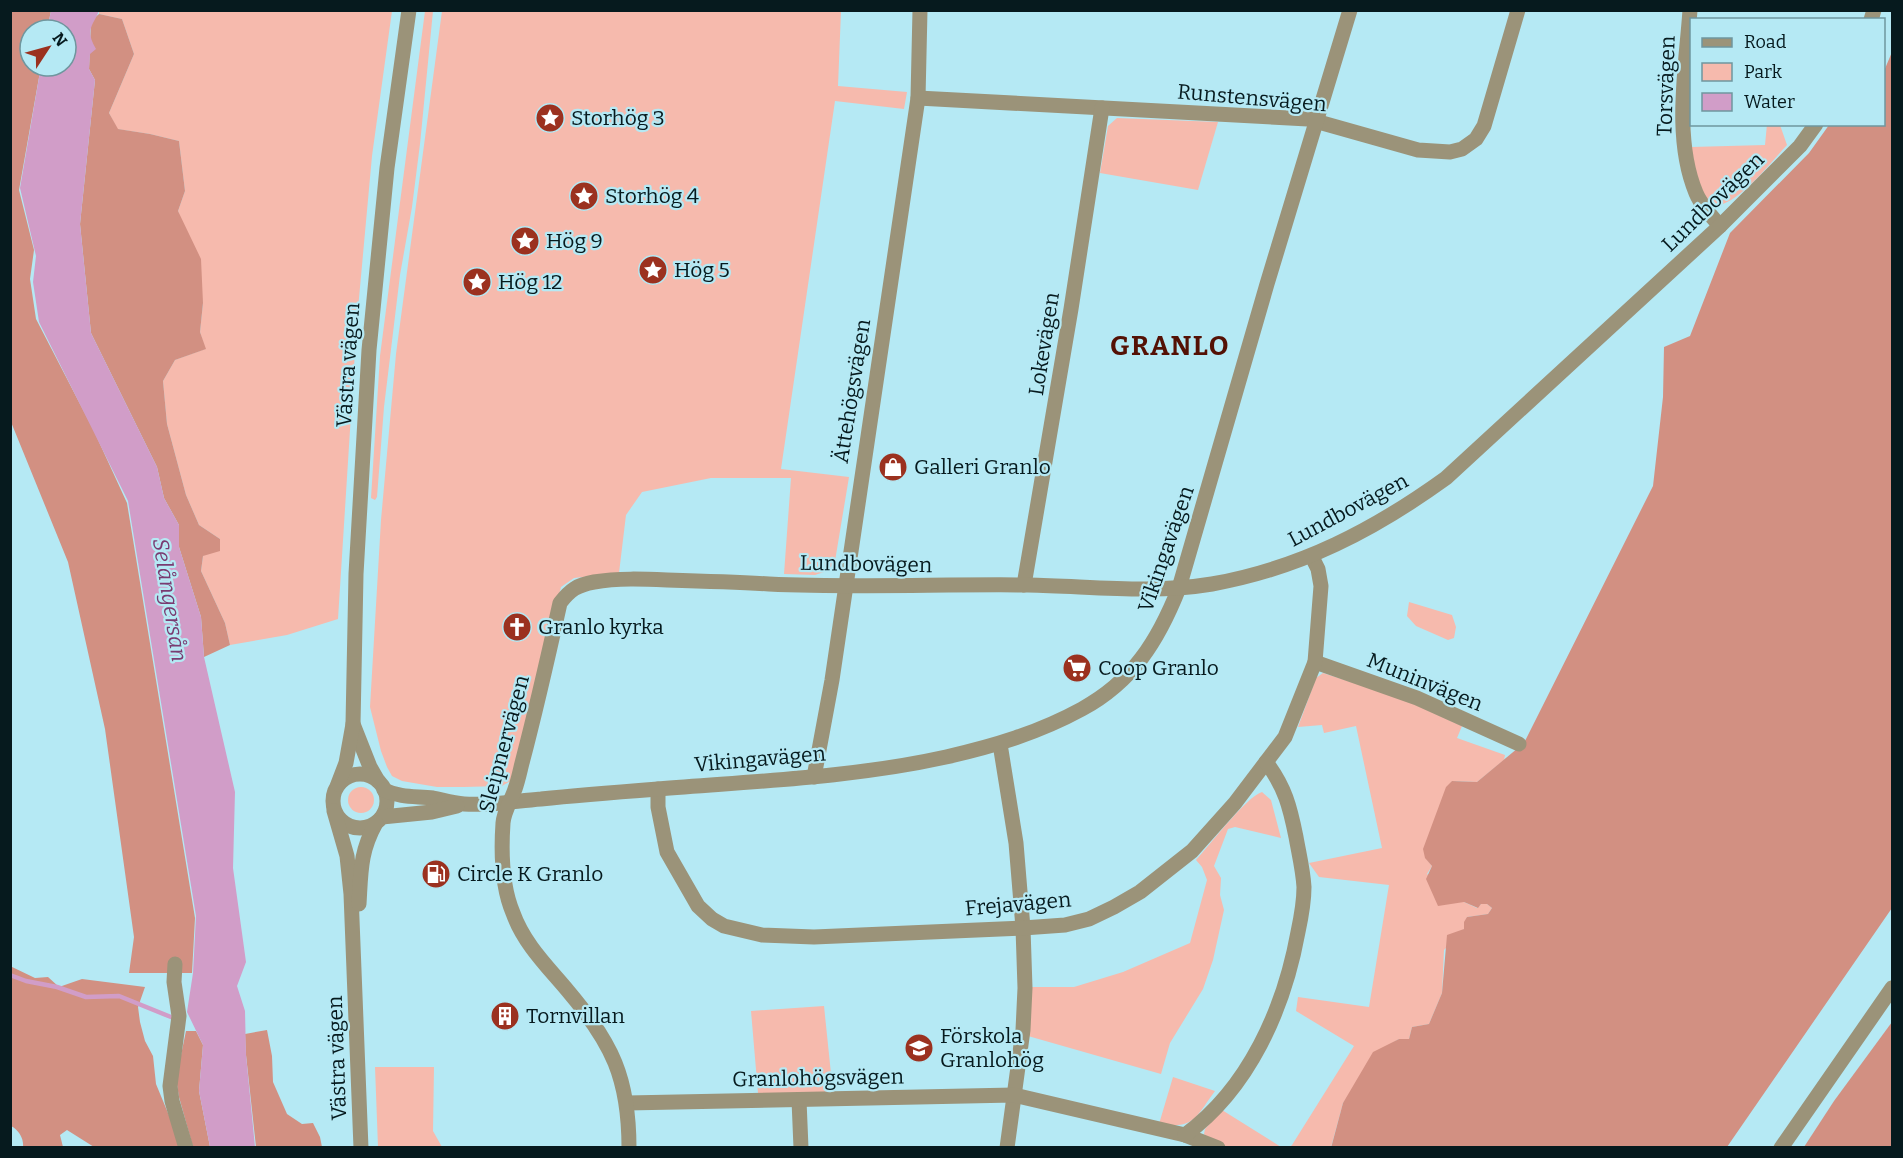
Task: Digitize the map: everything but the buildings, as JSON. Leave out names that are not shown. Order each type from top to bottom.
[{"type":"street","name":"Västra vägen","points":[[338,784],[346,764],[353,724],[356,574],[369,350],[387,168],[410,10]]},
{"type":"street","name":"Ättehögsvägen","points":[[814,777],[832,680],[918,98],[920,10]]},
{"type":"street","name":"Vikingavägen","points":[[381,785],[396,796],[432,798],[463,804],[508,803],[814,777],[889,768],[1000,744],[1039,730],[1085,708],[1125,676],[1143,658],[1165,623],[1179,588],[1350,10]]},
{"type":"street","name":"Runstensvägen","points":[[918,98],[1317,121],[1418,150],[1449,152],[1462,149],[1476,139],[1484,126],[1518,10]]},
{"type":"street","name":"Torsvägen","points":[[1690,10],[1683,118],[1684,150],[1696,194],[1720,226]]},
{"type":"street","name":"Lokevägen","points":[[1024,585],[1062,368],[1102,108]]},
{"type":"street","name":"Lundbovägen","points":[[577,586],[619,579],[845,587],[1024,585],[1179,588],[1213,584],[1282,567],[1312,556],[1365,530],[1446,478],[1720,226],[1800,146],[1814,126]]},
{"type":"street","name":"Frejavägen","points":[[658,789],[658,807],[666,852],[698,906],[712,920],[724,926],[762,935],[814,937],[1023,928],[1065,925],[1089,919],[1140,892],[1192,851],[1218,824],[1285,737],[1315,662],[1321,586],[1318,569],[1312,556]]},
{"type":"street","name":"Sleipnervägen","points":[[577,586],[568,592],[560,603],[515,790],[508,803],[503,824],[504,873],[513,914],[543,963],[603,1036],[616,1063],[627,1102],[629,1148]]},
{"type":"street","name":"Muninvägen","points":[[1315,662],[1417,698],[1519,744]]},
{"type":"street","name":"Västra vägen","points":[[353,724],[370,767],[381,785]]},
{"type":"street","points":[[1000,744],[1016,843],[1025,988],[1023,1030],[1007,1148]]},
{"type":"street","points":[[1185,1135],[1201,1123],[1235,1084],[1264,1038],[1282,997],[1293,960],[1304,889],[1302,870],[1285,791],[1266,762]]},
{"type":"street","points":[[354,774],[369,775],[381,785],[387,802],[379,820],[363,828],[355,828],[343,822],[334,811],[333,797],[338,784],[354,774]]},
{"type":"street","name":"Vikingavägen","points":[[379,820],[432,812],[463,804]]},
{"type":"street","name":"Västra vägen","points":[[334,811],[347,856],[355,967],[361,1148]]},
{"type":"street","name":"Västra vägen","points":[[355,967],[363,854],[366,841],[379,820]]},
{"type":"street","points":[[175,964],[174,982],[179,1016],[170,1086],[172,1101],[186,1148]]},
{"type":"street","points":[[1781,1148],[1893,988]]},
{"type":"street","name":"Granlohögsvägen","points":[[627,1102],[1014,1095],[1185,1135],[1218,1148]]},
{"type":"street","points":[[799,1100],[801,1148]]},
{"type":"green space","points":[[99,10],[392,11],[372,156],[357,320],[338,619],[287,635],[230,645],[225,623],[201,571],[203,556],[220,539],[199,525],[186,495],[167,424],[163,381],[175,360],[205,349],[200,332],[203,303],[178,211],[185,191],[179,141],[117,129],[109,113],[134,54],[122,19],[99,14]]},
{"type":"green space","points":[[425,11],[433,11],[420,144],[400,275],[375,500],[371,498],[380,356]]},
{"type":"green space","points":[[442,11],[841,11],[838,86],[907,92],[904,109],[835,101],[781,469],[849,477],[835,561],[824,572],[815,575],[784,574],[791,478],[711,478],[642,492],[626,515],[619,573],[574,578],[561,587],[514,779],[502,786],[437,787],[402,781],[392,776],[381,751],[370,707],[381,520],[396,354]]},
{"type":"green space","points":[[1117,118],[1218,122],[1198,190],[1100,173],[1108,126]]},
{"type":"green space","points":[[1767,126],[1780,126],[1787,145],[1764,171],[1744,190],[1724,204],[1715,206],[1709,201],[1701,187],[1691,147],[1765,145]]},
{"type":"green space","points":[[1409,602],[1452,615],[1456,627],[1454,638],[1448,640],[1416,626],[1407,616]]},
{"type":"green space","points":[[1323,673],[1401,698],[1462,726],[1457,738],[1505,755],[1504,760],[1477,782],[1452,781],[1425,857],[1432,866],[1427,874],[1464,902],[1477,908],[1481,904],[1487,904],[1492,908],[1488,914],[1467,917],[1464,929],[1444,950],[1442,993],[1429,1024],[1412,1027],[1409,1039],[1399,1039],[1389,1045],[1343,1103],[1331,1147],[1289,1148],[1354,1046],[1296,1011],[1298,997],[1369,1007],[1389,885],[1319,877],[1309,863],[1382,848],[1356,726],[1324,733],[1322,725],[1298,727],[1316,678]]},
{"type":"green space","points":[[361,787],[370,791],[374,800],[370,809],[361,813],[352,809],[348,800],[352,791]]},
{"type":"green space","points":[[1262,792],[1271,800],[1281,838],[1235,827],[1228,829],[1214,866],[1221,878],[1220,895],[1224,910],[1213,960],[1203,989],[1170,1043],[1161,1074],[1028,1036],[1032,987],[1074,987],[1123,972],[1190,943],[1207,880],[1202,867],[1196,860],[1238,812]]},
{"type":"green space","points":[[824,1006],[833,1093],[758,1093],[751,1011]]},
{"type":"green space","points":[[375,1067],[434,1067],[433,1131],[442,1147],[378,1147]]},
{"type":"green space","points":[[1173,1077],[1215,1091],[1193,1120],[1180,1125],[1159,1124]]},
{"type":"green space","points":[[1222,1110],[1281,1147],[1240,1148],[1211,1141],[1204,1134],[1205,1129]]},
{"type":"shaded area","points":[[10,11],[51,11],[50,18],[18,18],[18,78],[39,78],[19,190],[34,250],[30,279],[36,319],[94,431],[127,503],[195,918],[192,973],[129,973],[134,937],[105,729],[68,562],[11,422]]},
{"type":"shaded area","points":[[99,14],[122,19],[134,54],[109,113],[118,129],[179,141],[185,191],[178,211],[201,259],[203,303],[200,332],[206,349],[175,360],[163,381],[167,424],[186,495],[199,525],[220,539],[220,551],[203,556],[201,571],[225,623],[230,645],[204,657],[201,617],[179,547],[179,525],[164,498],[157,467],[91,333],[80,224],[95,80],[89,69],[91,21]]},
{"type":"shaded area","points":[[1892,52],[1892,908],[1727,1147],[1331,1148],[1343,1103],[1373,1052],[1399,1039],[1409,1039],[1412,1027],[1429,1024],[1442,993],[1447,935],[1464,929],[1467,917],[1488,914],[1492,908],[1487,904],[1481,904],[1478,908],[1464,902],[1438,906],[1426,879],[1432,866],[1425,858],[1423,849],[1446,787],[1452,781],[1477,782],[1524,743],[1653,486],[1663,397],[1664,347],[1690,336],[1730,233],[1809,153],[1828,126],[1885,126],[1885,69]]},
{"type":"shaded area","points":[[10,966],[35,978],[48,977],[59,987],[82,979],[145,987],[138,1007],[140,1022],[145,1041],[153,1056],[156,1084],[182,1147],[94,1147],[67,1130],[60,1135],[63,1147],[23,1147],[20,1135],[11,1126]]},
{"type":"shaded area","points":[[1892,1022],[1892,1147],[1804,1147],[1834,1101]]},
{"type":"shaded area","points":[[267,1030],[272,1056],[273,1082],[287,1114],[302,1124],[313,1123],[322,1147],[256,1147],[245,1034]]},
{"type":"shaded area","points":[[186,1031],[196,1031],[203,1045],[199,1091],[210,1147],[193,1147],[179,1097],[176,1079]]},
{"type":"water","name":"Selångersån","points":[[51,11],[99,11],[90,33],[96,49],[90,54],[89,69],[95,80],[80,224],[91,333],[157,467],[164,498],[179,525],[179,547],[201,617],[204,657],[235,792],[233,868],[246,962],[237,986],[245,1011],[246,1055],[255,1147],[210,1147],[199,1091],[203,1045],[187,1012],[193,973],[196,916],[128,501],[39,322],[33,282],[36,256],[20,188],[39,78],[78,78],[78,18],[50,18]]},
{"type":"waterway","points":[[10,975],[86,997],[119,996],[171,1017]]},
{"type":"place","name":"Storhög 3","points":[[550,118]]},
{"type":"place","name":"Storhög 4","points":[[584,196]]},
{"type":"place","name":"Hög 9","points":[[525,241]]},
{"type":"place","name":"Hög 5","points":[[653,270]]},
{"type":"place","name":"Hög 12","points":[[477,282]]},
{"type":"place","name":"Galleri Granlo","points":[[893,467]]},
{"type":"place","name":"Granlo kyrka","points":[[517,627]]},
{"type":"place","name":"Coop Granlo","points":[[1077,668]]},
{"type":"place","name":"Circle K Granlo","points":[[436,874]]},
{"type":"place","name":"Tornvillan","points":[[505,1016]]},
{"type":"place","name":"Förskola Granlohög","points":[[919,1048]]},
{"type":"district","name":"GRANLO","points":[[1170,346]]}]
